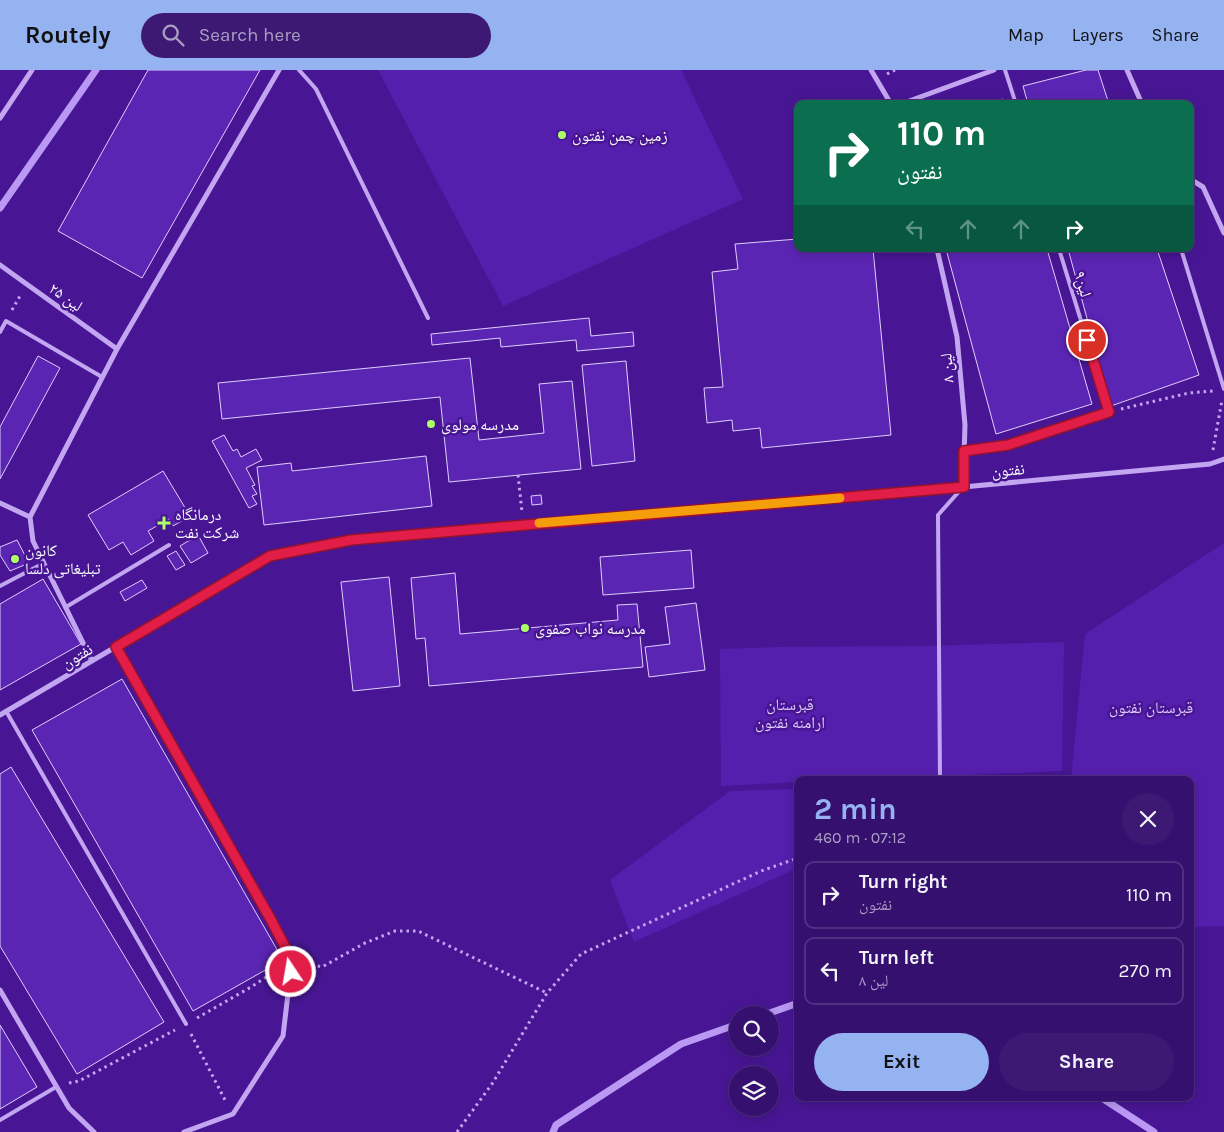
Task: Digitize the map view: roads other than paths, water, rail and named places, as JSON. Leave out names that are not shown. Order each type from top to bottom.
[{"type":"street","points":[[0,118],[32,70]]},
{"type":"street","points":[[92,662],[33,541],[30,517],[117,349],[279,70]]},
{"type":"street","points":[[871,70],[889,100]]},
{"type":"street","points":[[912,100],[994,70]]},
{"type":"street","points":[[1127,70],[1140,100]]},
{"type":"street","points":[[1194,181],[1203,187],[1224,233]]},
{"type":"street","name":"لین ۸","points":[[938,252],[956,337],[965,424],[964,487]]},
{"type":"street","name":"لین ۲۵","points":[[0,265],[117,349]]},
{"type":"street","name":"نفتون","points":[[0,715],[270,556],[351,540],[964,487],[1210,464],[1224,459]]},
{"type":"street","points":[[0,503],[30,517]]},
{"type":"street","points":[[116,647],[292,960],[283,1036],[233,1114],[184,1132]]},
{"type":"street","points":[[0,990],[69,1108],[94,1132]]},
{"type":"lane","points":[[299,70],[316,89],[428,318]]},
{"type":"lane","points":[[1005,70],[1015,100]]},
{"type":"lane","name":"لین۹","points":[[964,451],[1008,445],[1109,412],[1060,252]]},
{"type":"lane","points":[[1182,252],[1224,390]]},
{"type":"lane","points":[[0,332],[6,322],[102,377]]},
{"type":"lane","points":[[940,776],[938,516],[964,487]]},
{"type":"lane","points":[[66,606],[169,545]]},
{"type":"lane","points":[[0,586],[44,563]]},
{"type":"lane","points":[[6,712],[186,1024]]},
{"type":"lane","points":[[0,1120],[56,1087]]},
{"type":"waterway","points":[[0,208],[96,70]]},
{"type":"waterway","points":[[779,1010],[794,1004]]},
{"type":"waterway","points":[[553,1132],[556,1125],[681,1044],[729,1027]]},
{"type":"waterway","points":[[1107,1101],[1154,1132]]},
{"type":"place","name":"زمین چمن نفتون","points":[[562,135]]},
{"type":"place","name":"مدرسه مولوی","points":[[431,424]]},
{"type":"place","name":"درمانگاه شرکت نفت","points":[[164,523]]},
{"type":"place","name":"کانون تبلیغاتی دلسا","points":[[15,559]]},
{"type":"place","name":"مدرسه نواب صفوی","points":[[525,628]]},
{"type":"park label","name":"قبرستان نفتون","points":[[1151,707]]},
{"type":"park label","name":"قبرستان ارامنه نفتون","points":[[790,713]]}]
